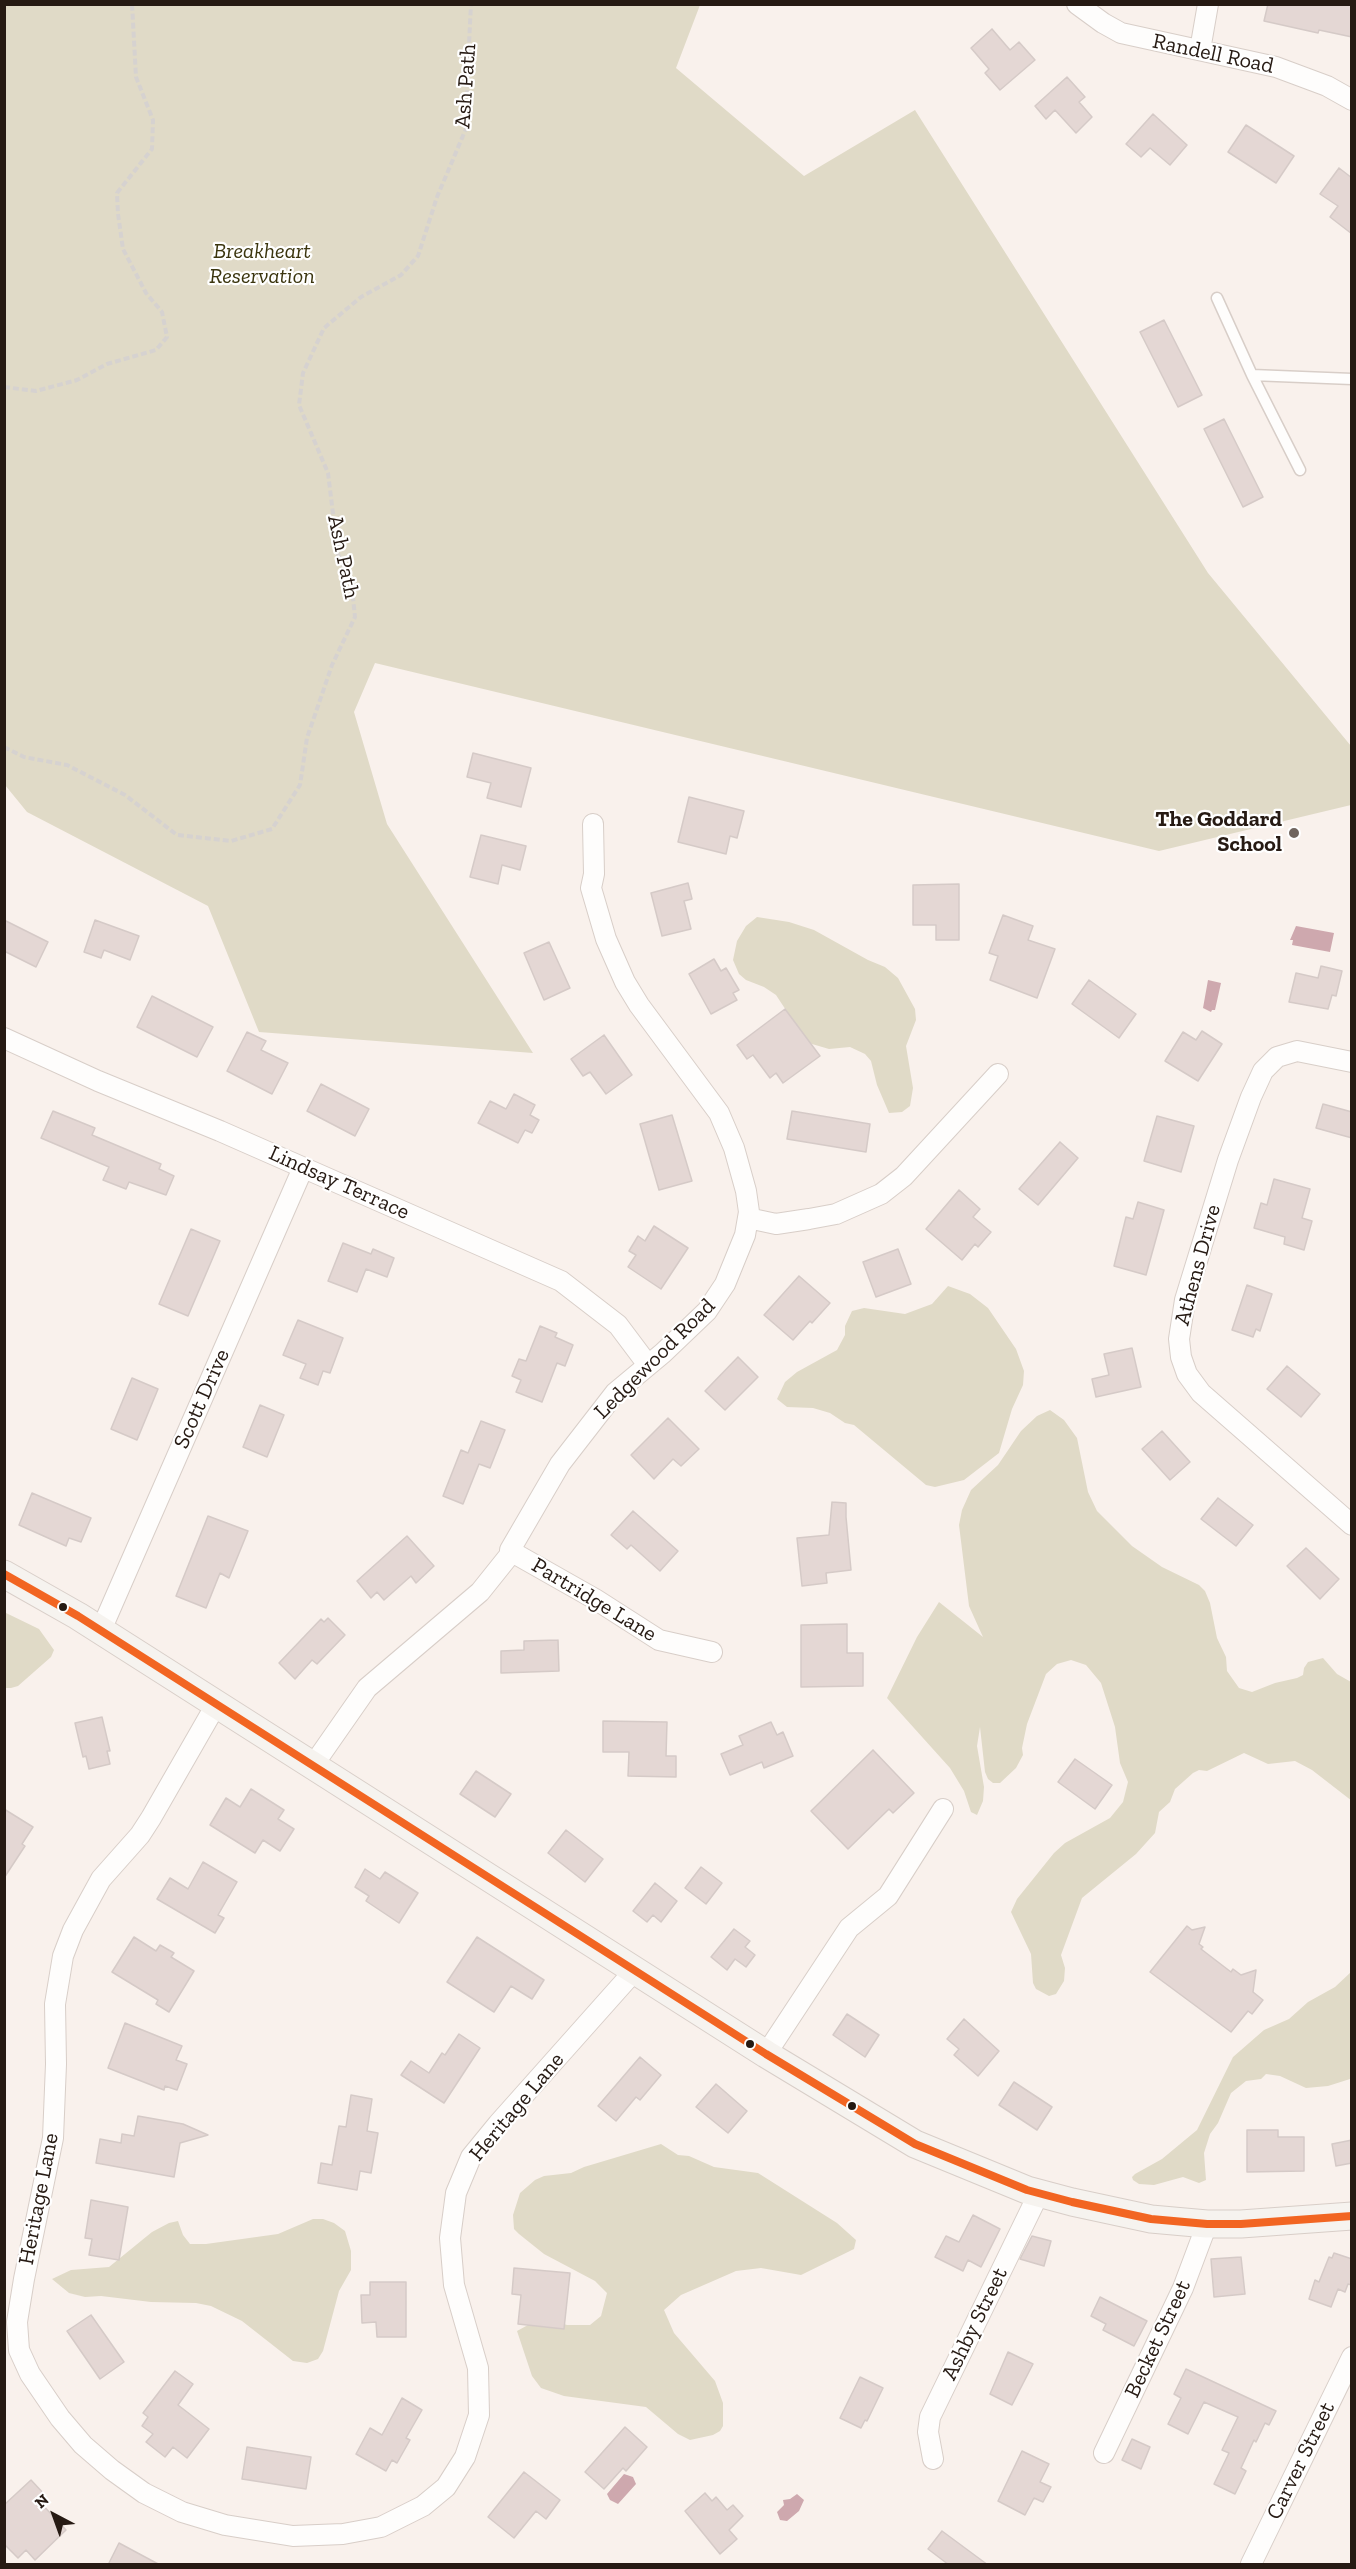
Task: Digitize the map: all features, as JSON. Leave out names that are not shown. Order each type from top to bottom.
[{"type":"main road","points":[[4,1574],[101,1630],[766,2054],[915,2144],[1039,2193],[1151,2219],[1207,2224],[1271,2223],[1352,2216]]},
{"type":"street","name":"Randell Road","points":[[1077,4],[1121,33],[1243,58],[1302,75],[1352,100]]},
{"type":"street","points":[[1200,50],[1208,4]]},
{"type":"street","name":"Ledgewood Road","points":[[314,1764],[367,1688],[480,1592],[512,1552],[510,1550],[540,1497],[578,1440],[615,1393],[707,1311],[725,1284],[745,1235],[748,1218],[746,1191],[734,1148],[719,1113],[639,1005],[625,982],[606,939],[591,888],[594,874],[593,824]]},
{"type":"street","name":"Lindsay Terrace","points":[[4,1038],[98,1081],[561,1281],[618,1325],[648,1365]]},
{"type":"street","name":"Athens Drive","points":[[1352,1062],[1297,1051],[1277,1057],[1263,1071],[1228,1160],[1185,1300],[1179,1339],[1181,1357],[1187,1374],[1202,1393],[1352,1525]]},
{"type":"street","points":[[748,1218],[776,1224],[809,1219],[836,1214],[880,1194],[904,1176],[998,1074]]},
{"type":"street","name":"Scott Drive","points":[[101,1630],[303,1168]]},
{"type":"street","name":"Partridge Lane","points":[[512,1552],[595,1599],[659,1640],[712,1652]]},
{"type":"street","name":"Heritage Lane","points":[[217,1703],[140,1835],[101,1880],[73,1930],[63,1956],[55,2004],[56,2064],[53,2138],[17,2322],[19,2350],[30,2374],[60,2418],[83,2445],[144,2493],[182,2512],[225,2525],[293,2536],[343,2534],[381,2527],[423,2506],[446,2487],[465,2457],[479,2415],[478,2368],[454,2285],[450,2238],[456,2193],[471,2157],[491,2132],[636,1969]]},
{"type":"street","points":[[766,2054],[849,1928],[888,1896],[943,1809]]},
{"type":"street","name":"Ashby Street","points":[[933,2459],[928,2432],[930,2417],[1039,2193]]},
{"type":"street","name":"Becket Street","points":[[1104,2453],[1184,2288],[1207,2224]]},
{"type":"street","name":"Carver Street","points":[[1251,2565],[1352,2356]]},
{"type":"lane","points":[[1216,298],[1299,470]]},
{"type":"lane","points":[[1252,375],[1352,379]]},
{"type":"path","points":[[4,387],[36,391],[77,380],[107,364],[156,350],[167,337],[162,312],[147,293],[123,249],[118,214],[117,193],[152,149],[153,120],[136,77],[132,4]]},
{"type":"path","name":"Ash Path","points":[[4,747],[24,757],[67,765],[125,795],[177,835],[231,841],[272,829],[300,785],[307,738],[332,665],[356,617],[352,588],[338,554],[328,473],[299,405],[303,373],[324,328],[361,297],[401,275],[418,256],[437,197],[468,124],[467,84],[471,4]]},
{"type":"green space","name":"Breakheart Reservation","points":[[4,5],[700,5],[676,68],[804,176],[915,110],[1208,573],[1351,746],[1351,805],[1159,851],[375,663],[354,712],[387,824],[533,1053],[259,1032],[208,906],[27,812],[5,785]]},
{"type":"green space","points":[[757,917],[789,922],[814,930],[885,967],[898,978],[915,1009],[916,1020],[906,1046],[913,1088],[910,1106],[902,1112],[889,1113],[877,1085],[871,1061],[865,1054],[850,1047],[829,1049],[812,1044],[805,1039],[776,995],[739,974],[733,960],[737,941],[746,926]]},
{"type":"green space","points":[[948,1286],[970,1294],[988,1308],[1016,1349],[1024,1371],[1023,1385],[1012,1409],[999,1453],[964,1480],[935,1487],[926,1485],[854,1425],[845,1423],[830,1413],[813,1408],[787,1407],[777,1399],[785,1382],[797,1372],[837,1350],[845,1335],[845,1326],[852,1311],[864,1308],[905,1314],[932,1304]]},
{"type":"green space","points":[[1050,1410],[1064,1420],[1077,1438],[1088,1492],[1097,1511],[1132,1546],[1162,1567],[1199,1585],[1205,1591],[1210,1603],[1217,1638],[1226,1657],[1227,1671],[1239,1688],[1252,1692],[1297,1678],[1303,1675],[1308,1662],[1323,1658],[1337,1674],[1351,1682],[1352,1801],[1312,1770],[1295,1761],[1268,1764],[1244,1753],[1207,1771],[1199,1770],[1193,1773],[1175,1789],[1170,1802],[1159,1812],[1155,1833],[1136,1854],[1082,1898],[1061,1955],[1065,1968],[1064,1981],[1056,1994],[1049,1996],[1036,1989],[1033,1983],[1031,1954],[1011,1912],[1017,1899],[1054,1853],[1065,1843],[1110,1818],[1123,1802],[1128,1782],[1120,1763],[1115,1727],[1101,1683],[1086,1665],[1071,1660],[1057,1664],[1046,1674],[1027,1724],[1022,1748],[1023,1755],[1016,1768],[1000,1783],[993,1783],[985,1772],[980,1727],[977,1746],[984,1787],[983,1801],[977,1815],[971,1812],[964,1791],[950,1768],[887,1698],[917,1637],[939,1602],[983,1637],[969,1606],[959,1525],[962,1510],[971,1490],[998,1465],[1021,1431],[1037,1416]]},
{"type":"green space","points":[[4,1612],[39,1629],[54,1650],[51,1657],[18,1686],[11,1688],[5,1688]]},
{"type":"green space","points":[[1351,1972],[1350,2079],[1328,2086],[1306,2088],[1280,2076],[1266,2074],[1261,2079],[1246,2081],[1231,2093],[1218,2123],[1210,2134],[1204,2153],[1206,2180],[1199,2183],[1183,2177],[1154,2185],[1139,2184],[1133,2180],[1132,2177],[1135,2174],[1162,2159],[1197,2130],[1233,2057],[1264,2030],[1289,2019],[1308,2002],[1335,1987]]},
{"type":"green space","points":[[661,2144],[678,2155],[689,2156],[714,2167],[758,2173],[837,2223],[856,2240],[854,2249],[801,2275],[761,2268],[736,2271],[681,2295],[664,2310],[674,2333],[715,2381],[723,2403],[723,2426],[720,2431],[713,2435],[690,2440],[678,2434],[646,2407],[564,2396],[541,2388],[532,2376],[517,2331],[528,2325],[555,2321],[567,2325],[590,2325],[601,2316],[607,2293],[595,2281],[544,2254],[514,2229],[513,2215],[520,2193],[535,2180],[544,2176],[571,2173]]},
{"type":"green space","points":[[313,2219],[323,2219],[334,2223],[345,2231],[351,2251],[351,2270],[339,2291],[323,2351],[318,2359],[307,2363],[293,2361],[242,2321],[211,2306],[101,2296],[85,2297],[69,2293],[52,2279],[71,2270],[109,2267],[152,2232],[169,2223],[178,2221],[183,2235],[190,2244],[206,2244],[278,2234]]},
{"type":"shaded area","points":[[1296,926],[1334,933],[1330,952],[1292,945],[1293,940],[1290,940]]},
{"type":"shaded area","points":[[1208,980],[1221,983],[1215,1010],[1211,1012],[1203,1008]]},
{"type":"shaded area","points":[[624,2474],[633,2477],[636,2484],[618,2504],[610,2500],[607,2494]]},
{"type":"shaded area","points":[[797,2494],[804,2500],[799,2511],[787,2521],[780,2520],[777,2512],[784,2505],[783,2500],[790,2499]]},
{"type":"building","points":[[1268,4],[1352,4],[1352,37],[1319,30],[1318,33],[1264,21]]},
{"type":"building","points":[[992,29],[1010,50],[1019,42],[1035,60],[1000,90],[985,73],[989,69],[971,48]]},
{"type":"building","points":[[1067,77],[1085,97],[1079,102],[1092,117],[1076,133],[1055,110],[1046,119],[1035,106]]},
{"type":"building","points":[[1153,114],[1187,145],[1170,165],[1150,148],[1141,157],[1126,144]]},
{"type":"building","points":[[1246,125],[1294,156],[1276,183],[1228,152]]},
{"type":"building","points":[[1339,168],[1352,178],[1352,234],[1330,217],[1338,206],[1320,194]]},
{"type":"building","points":[[1164,320],[1202,395],[1178,407],[1140,332]]},
{"type":"building","points":[[1224,419],[1263,497],[1243,507],[1204,429]]},
{"type":"building","points":[[473,753],[531,768],[521,807],[487,798],[491,783],[467,777]]},
{"type":"building","points":[[689,797],[744,811],[737,838],[730,836],[726,854],[678,842]]},
{"type":"building","points":[[481,835],[526,846],[520,870],[502,865],[498,884],[470,877]]},
{"type":"building","points":[[688,883],[692,899],[684,901],[691,929],[662,936],[651,893]]},
{"type":"building","points":[[959,884],[959,940],[936,940],[936,925],[913,925],[913,885]]},
{"type":"building","points":[[1003,915],[1033,926],[1028,940],[1055,949],[1037,998],[990,980],[998,956],[989,953]]},
{"type":"building","points":[[4,920],[48,942],[36,967],[4,951]]},
{"type":"building","points":[[95,920],[139,936],[130,960],[104,950],[101,958],[84,952]]},
{"type":"building","points":[[549,942],[570,988],[544,1000],[524,953]]},
{"type":"building","points":[[714,959],[721,971],[726,968],[739,990],[733,993],[737,1000],[711,1014],[689,974]]},
{"type":"building","points":[[1321,966],[1342,971],[1336,996],[1332,995],[1328,1009],[1289,1002],[1296,973],[1318,978]]},
{"type":"building","points":[[1089,980],[1136,1014],[1119,1038],[1072,1004]]},
{"type":"building","points":[[152,996],[213,1027],[197,1057],[137,1027]]},
{"type":"building","points":[[785,1009],[820,1056],[783,1083],[776,1073],[770,1078],[753,1055],[747,1059],[737,1045]]},
{"type":"building","points":[[1202,1031],[1222,1044],[1198,1081],[1165,1061],[1183,1032],[1196,1040]]},
{"type":"building","points":[[247,1032],[266,1041],[261,1050],[288,1063],[272,1094],[227,1071]]},
{"type":"building","points":[[604,1035],[632,1075],[606,1094],[590,1072],[583,1076],[571,1059]]},
{"type":"building","points":[[321,1084],[369,1109],[355,1136],[307,1111]]},
{"type":"building","points":[[514,1094],[535,1105],[530,1115],[539,1120],[532,1133],[525,1130],[518,1143],[478,1123],[490,1101],[506,1109]]},
{"type":"building","points":[[1323,1104],[1352,1112],[1352,1138],[1316,1128]]},
{"type":"building","points":[[53,1111],[95,1128],[92,1135],[161,1164],[159,1169],[174,1176],[166,1195],[129,1182],[126,1189],[103,1180],[109,1167],[41,1138]]},
{"type":"building","points":[[792,1111],[870,1124],[866,1152],[787,1139]]},
{"type":"building","points":[[672,1115],[692,1181],[659,1190],[640,1124]]},
{"type":"building","points":[[1157,1116],[1194,1126],[1181,1172],[1144,1161]]},
{"type":"building","points":[[1060,1142],[1078,1158],[1038,1205],[1019,1189]]},
{"type":"building","points":[[1274,1179],[1310,1189],[1302,1218],[1312,1221],[1304,1250],[1284,1244],[1285,1237],[1254,1228],[1261,1203],[1267,1205]]},
{"type":"building","points":[[959,1190],[980,1209],[973,1217],[991,1232],[978,1247],[975,1244],[962,1260],[926,1229]]},
{"type":"building","points":[[1138,1202],[1164,1210],[1146,1275],[1114,1266],[1126,1217],[1133,1219]]},
{"type":"building","points":[[654,1226],[688,1248],[661,1289],[628,1267],[636,1255],[629,1251],[638,1236],[645,1241]]},
{"type":"building","points":[[191,1229],[220,1241],[188,1316],[159,1304]]},
{"type":"building","points":[[343,1243],[371,1254],[373,1249],[394,1258],[387,1277],[366,1269],[357,1292],[328,1281]]},
{"type":"building","points":[[898,1249],[911,1284],[876,1297],[863,1262]]},
{"type":"building","points":[[799,1276],[830,1303],[793,1340],[764,1315]]},
{"type":"building","points":[[1247,1285],[1272,1294],[1260,1331],[1256,1329],[1253,1337],[1232,1330]]},
{"type":"building","points":[[298,1320],[343,1338],[330,1373],[323,1371],[318,1385],[300,1378],[306,1364],[283,1355]]},
{"type":"building","points":[[540,1326],[557,1333],[555,1337],[573,1345],[565,1366],[557,1363],[542,1402],[516,1392],[521,1380],[512,1376],[519,1359],[526,1361]]},
{"type":"building","points":[[1132,1348],[1141,1387],[1096,1397],[1092,1379],[1109,1375],[1104,1354]]},
{"type":"building","points":[[738,1357],[758,1377],[725,1410],[705,1391]]},
{"type":"building","points":[[1287,1366],[1320,1394],[1301,1417],[1267,1389]]},
{"type":"building","points":[[132,1378],[158,1389],[137,1440],[111,1429]]},
{"type":"building","points":[[260,1405],[284,1415],[267,1457],[243,1447]]},
{"type":"building","points":[[668,1418],[699,1449],[681,1466],[673,1459],[654,1479],[631,1455]]},
{"type":"building","points":[[481,1421],[505,1430],[490,1468],[479,1464],[463,1504],[443,1496],[461,1450],[468,1453]]},
{"type":"building","points":[[1162,1431],[1190,1462],[1170,1480],[1142,1449]]},
{"type":"building","points":[[32,1493],[91,1518],[81,1542],[69,1538],[66,1546],[19,1525]]},
{"type":"building","points":[[1218,1498],[1253,1525],[1236,1546],[1201,1519]]},
{"type":"building","points":[[832,1502],[846,1503],[851,1570],[826,1573],[827,1583],[802,1586],[797,1538],[829,1535]]},
{"type":"building","points":[[633,1511],[678,1551],[660,1571],[631,1545],[627,1549],[611,1535]]},
{"type":"building","points":[[208,1516],[248,1531],[229,1578],[220,1573],[206,1608],[176,1596]]},
{"type":"building","points":[[407,1536],[434,1566],[416,1583],[411,1576],[384,1600],[377,1592],[371,1598],[357,1581]]},
{"type":"building","points":[[1306,1548],[1339,1579],[1320,1599],[1287,1566]]},
{"type":"building","points":[[328,1618],[345,1635],[317,1664],[312,1660],[295,1679],[279,1663],[321,1619],[324,1622]]},
{"type":"building","points":[[847,1624],[847,1653],[863,1653],[863,1686],[801,1687],[801,1625]]},
{"type":"building","points":[[558,1640],[559,1671],[501,1673],[501,1651],[524,1650],[524,1641]]},
{"type":"building","points":[[102,1717],[110,1751],[107,1751],[110,1764],[89,1769],[86,1756],[83,1757],[75,1723]]},
{"type":"building","points":[[603,1721],[667,1722],[666,1756],[676,1756],[676,1777],[628,1776],[629,1752],[603,1752]]},
{"type":"building","points":[[771,1722],[777,1735],[783,1732],[793,1756],[764,1768],[762,1762],[730,1775],[721,1754],[743,1745],[739,1736]]},
{"type":"building","points":[[873,1750],[914,1793],[893,1813],[889,1809],[848,1849],[811,1811]]},
{"type":"building","points":[[1075,1759],[1112,1785],[1095,1809],[1058,1782]]},
{"type":"building","points":[[476,1771],[511,1794],[495,1817],[460,1794]]},
{"type":"building","points":[[251,1789],[284,1810],[278,1819],[294,1829],[280,1851],[263,1840],[255,1853],[210,1825],[226,1798],[240,1807]]},
{"type":"building","points":[[4,1809],[33,1827],[22,1844],[25,1846],[4,1878]]},
{"type":"building","points":[[566,1830],[603,1859],[585,1882],[548,1853]]},
{"type":"building","points":[[203,1862],[237,1882],[218,1915],[224,1918],[215,1933],[157,1899],[170,1878],[188,1889]]},
{"type":"building","points":[[701,1867],[722,1883],[706,1904],[685,1888]]},
{"type":"building","points":[[365,1869],[380,1879],[385,1872],[418,1893],[399,1923],[366,1901],[369,1896],[355,1887]]},
{"type":"building","points":[[655,1883],[677,1901],[661,1922],[653,1915],[647,1922],[633,1911]]},
{"type":"building","points":[[1187,1926],[1192,1930],[1205,1927],[1199,1944],[1203,1947],[1201,1949],[1231,1972],[1233,1969],[1241,1975],[1256,1970],[1253,1992],[1263,2000],[1252,2014],[1248,2011],[1231,2032],[1150,1972]]},
{"type":"building","points":[[734,1929],[750,1941],[745,1947],[755,1955],[746,1967],[735,1959],[727,1970],[711,1957]]},
{"type":"building","points":[[134,1937],[156,1951],[160,1945],[174,1953],[171,1957],[194,1971],[169,2012],[156,2004],[158,2000],[112,1972]]},
{"type":"building","points":[[477,1937],[544,1980],[532,1999],[511,1986],[494,2012],[447,1982]]},
{"type":"building","points":[[847,2014],[879,2035],[865,2057],[833,2035]]},
{"type":"building","points":[[964,2019],[999,2051],[978,2076],[954,2055],[959,2049],[947,2039]]},
{"type":"building","points":[[125,2023],[182,2046],[176,2060],[187,2064],[177,2090],[165,2086],[164,2090],[108,2068]]},
{"type":"building","points":[[459,2034],[480,2048],[444,2103],[401,2075],[411,2061],[429,2073],[442,2053],[445,2055]]},
{"type":"building","points":[[640,2057],[661,2075],[640,2100],[636,2097],[616,2121],[598,2106]]},
{"type":"building","points":[[1014,2082],[1052,2107],[1037,2130],[999,2105]]},
{"type":"building","points":[[716,2084],[747,2111],[728,2133],[696,2107]]},
{"type":"building","points":[[351,2095],[372,2099],[367,2131],[378,2133],[371,2173],[360,2171],[357,2190],[318,2183],[321,2163],[332,2165],[339,2126],[346,2127]]},
{"type":"building","points":[[138,2116],[183,2124],[208,2135],[180,2143],[174,2177],[96,2163],[100,2139],[121,2143],[122,2134],[134,2136]]},
{"type":"building","points":[[1247,2130],[1278,2130],[1278,2137],[1304,2137],[1304,2171],[1247,2172]]},
{"type":"building","points":[[1352,2140],[1352,2163],[1336,2166],[1332,2144]]},
{"type":"building","points":[[91,2200],[128,2207],[119,2260],[89,2255],[92,2239],[85,2238]]},
{"type":"building","points":[[973,2215],[1000,2229],[981,2267],[968,2260],[963,2271],[935,2257],[946,2236],[959,2242]]},
{"type":"building","points":[[1032,2236],[1051,2241],[1044,2266],[1020,2259]]},
{"type":"building","points":[[1334,2253],[1352,2259],[1352,2285],[1348,2284],[1345,2292],[1338,2289],[1331,2307],[1309,2299],[1315,2280],[1319,2282],[1329,2257],[1332,2258]]},
{"type":"building","points":[[1241,2257],[1245,2294],[1214,2297],[1211,2259]]},
{"type":"building","points":[[514,2268],[570,2273],[564,2329],[518,2324],[521,2295],[512,2294]]},
{"type":"building","points":[[370,2282],[406,2282],[406,2337],[377,2337],[376,2322],[362,2323],[361,2295],[370,2295]]},
{"type":"building","points":[[1100,2297],[1147,2321],[1134,2346],[1103,2330],[1106,2324],[1091,2316]]},
{"type":"building","points":[[91,2315],[124,2362],[100,2379],[67,2331]]},
{"type":"building","points":[[1008,2352],[1033,2364],[1012,2405],[990,2394]]},
{"type":"building","points":[[1186,2369],[1276,2411],[1269,2425],[1265,2423],[1256,2442],[1254,2440],[1241,2468],[1246,2471],[1235,2494],[1214,2484],[1229,2453],[1222,2450],[1238,2417],[1204,2402],[1188,2434],[1168,2424],[1181,2398],[1174,2394]]},
{"type":"building","points":[[175,2371],[193,2384],[178,2405],[209,2429],[187,2458],[173,2447],[165,2457],[146,2442],[153,2434],[142,2426],[148,2417],[143,2413]]},
{"type":"building","points":[[860,2377],[883,2388],[867,2421],[865,2420],[861,2428],[840,2418]]},
{"type":"building","points":[[402,2398],[422,2410],[406,2438],[410,2440],[397,2463],[392,2460],[386,2471],[356,2454],[370,2428],[382,2435]]},
{"type":"building","points":[[625,2427],[647,2447],[626,2471],[623,2468],[604,2489],[585,2472]]},
{"type":"building","points":[[1132,2439],[1150,2447],[1141,2469],[1122,2460]]},
{"type":"building","points":[[247,2447],[311,2457],[306,2489],[242,2479]]},
{"type":"building","points":[[1022,2451],[1049,2464],[1040,2482],[1051,2487],[1043,2502],[1034,2498],[1025,2515],[998,2501]]},
{"type":"building","points":[[524,2472],[560,2500],[546,2519],[536,2511],[514,2538],[488,2517]]},
{"type":"building","points":[[31,2480],[45,2495],[39,2501],[66,2530],[35,2560],[26,2550],[18,2558],[4,2544],[4,2505]]},
{"type":"building","points":[[705,2493],[712,2501],[716,2497],[727,2510],[733,2505],[743,2516],[729,2530],[737,2539],[720,2554],[685,2511]]},
{"type":"building","points":[[942,2531],[988,2565],[949,2565],[928,2549]]},
{"type":"building","points":[[119,2543],[160,2565],[108,2565]]},
{"type":"transit line","points":[[4,1574],[78,1616],[766,2054],[915,2144],[1027,2190],[1151,2219],[1207,2224],[1241,2224],[1352,2216]]},
{"type":"place","name":"The Goddard School","points":[[1294,833]]}]
